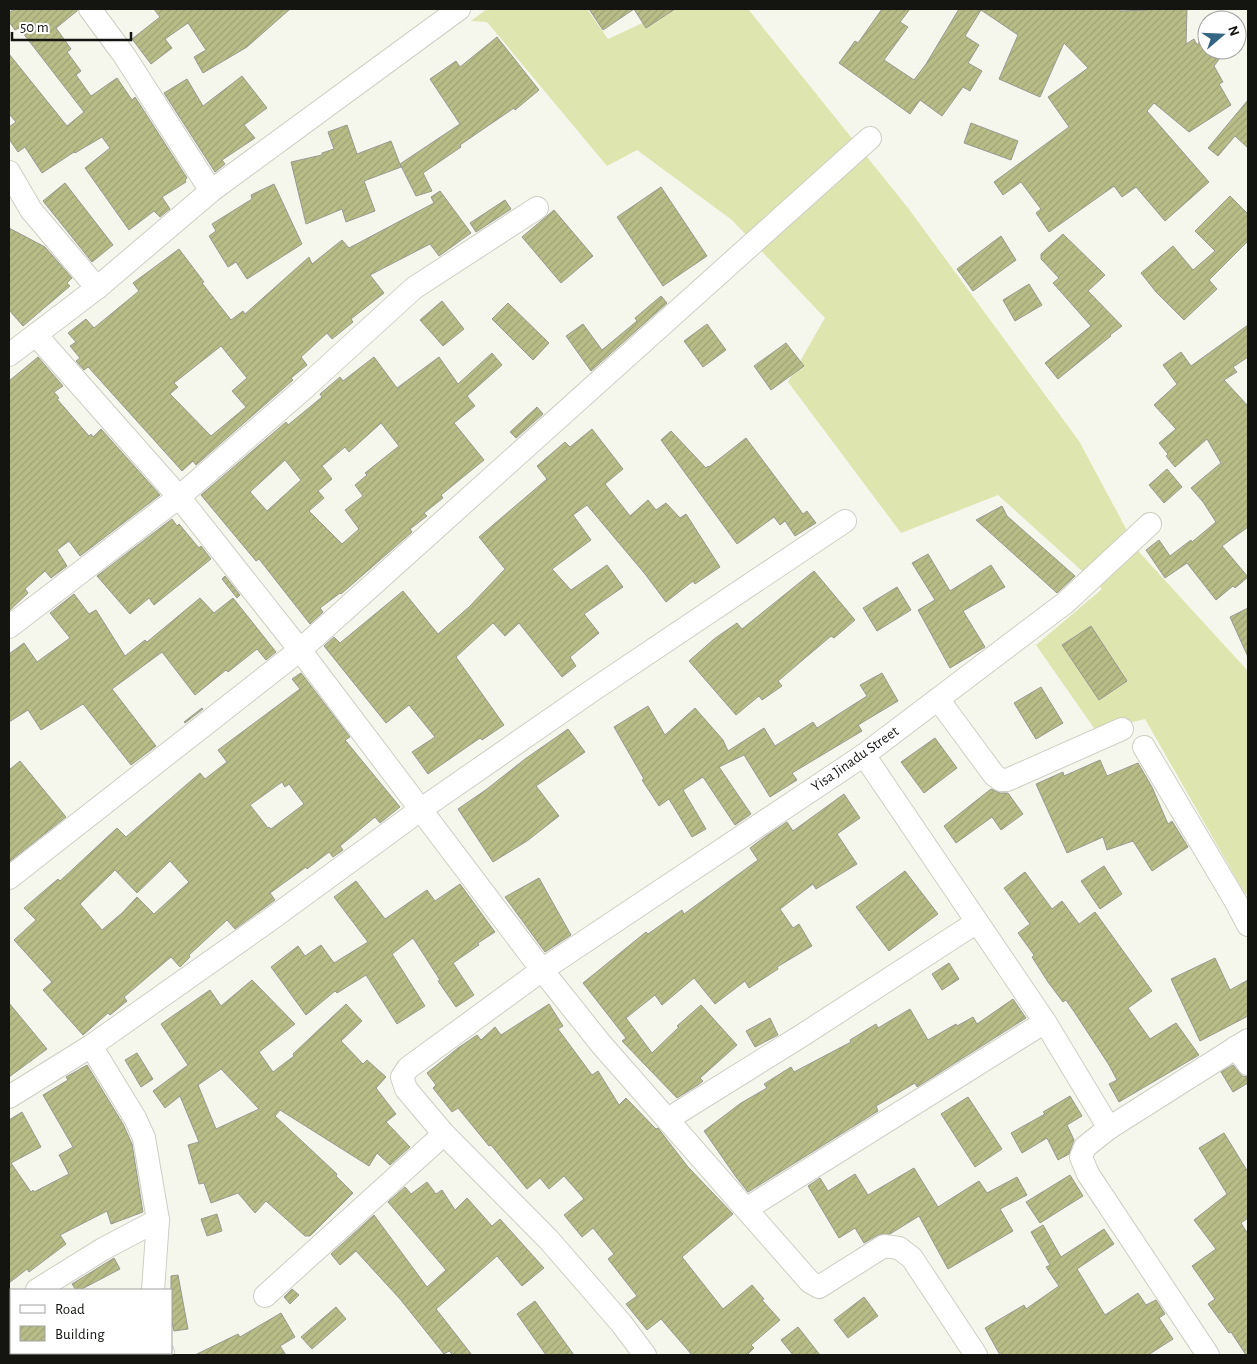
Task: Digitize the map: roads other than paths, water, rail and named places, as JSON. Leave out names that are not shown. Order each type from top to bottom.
[{"type":"street","points":[[90,9],[124,54],[211,191]]},
{"type":"street","points":[[459,9],[211,191],[97,288],[20,342],[179,497],[300,650],[542,970],[601,1044],[810,1282],[819,1287],[884,1246],[899,1248],[912,1258],[976,1355]]},
{"type":"street","points":[[9,878],[300,650],[870,138]]},
{"type":"street","points":[[9,172],[31,210],[97,288]]},
{"type":"street","points":[[9,627],[179,497],[300,392],[414,288],[537,208]]},
{"type":"street","points":[[9,1097],[91,1046],[267,922],[420,810],[845,521]]},
{"type":"street","name":"Yisa Jinadu Street","points":[[444,1134],[406,1089],[402,1077],[408,1068],[542,970],[864,755],[1065,603],[1150,524]]},
{"type":"street","points":[[938,699],[994,775],[1001,780],[1007,780],[1122,729]]},
{"type":"street","points":[[1144,747],[1248,925]]},
{"type":"street","points":[[864,755],[1045,1022],[1109,1128]]},
{"type":"street","points":[[668,1119],[801,1036],[977,922]]},
{"type":"street","points":[[746,1209],[1045,1022]]},
{"type":"street","points":[[91,1046],[135,1118],[144,1138],[158,1220],[153,1289]]},
{"type":"street","points":[[1208,1355],[1088,1174],[1082,1157],[1085,1147],[1109,1128],[1244,1050]]},
{"type":"street","points":[[265,1296],[444,1134],[549,1240],[621,1323],[645,1355]]},
{"type":"street","points":[[39,1289],[103,1249],[158,1220]]}]
